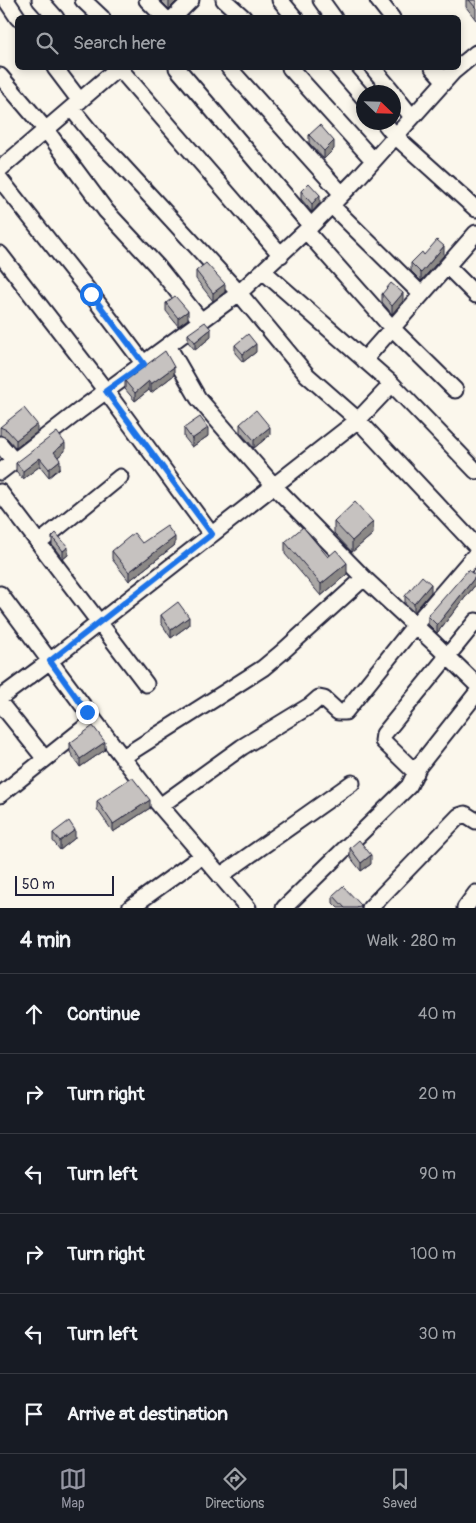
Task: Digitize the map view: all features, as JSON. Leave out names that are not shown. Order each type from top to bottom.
[{"type":"street","points":[[0,6],[6,0],[16,15]]},
{"type":"street","points":[[40,0],[53,15]]},
{"type":"street","points":[[83,0],[99,15]]},
{"type":"street","points":[[148,0],[162,15]]},
{"type":"street","points":[[180,15],[191,0]]},
{"type":"street","points":[[224,0],[241,15]]},
{"type":"street","points":[[280,0],[292,15]]},
{"type":"street","points":[[321,0],[332,15]]},
{"type":"street","points":[[378,0],[390,15]]},
{"type":"street","points":[[461,67],[476,53]]},
{"type":"street","points":[[56,70],[98,141],[239,293],[307,375],[358,420],[476,546]]},
{"type":"street","points":[[0,169],[112,70]]},
{"type":"street","points":[[114,70],[281,254]]},
{"type":"street","points":[[179,70],[392,328],[455,390]]},
{"type":"street","points":[[230,70],[336,200],[421,294]]},
{"type":"street","points":[[292,70],[373,160]]},
{"type":"street","points":[[340,70],[356,89]]},
{"type":"street","points":[[375,70],[387,85]]},
{"type":"street","points":[[435,70],[445,82]]},
{"type":"street","points":[[0,472],[239,293],[336,200],[458,70]]},
{"type":"street","points":[[0,76],[46,130],[106,211],[157,266],[201,321]]},
{"type":"street","points":[[401,103],[412,117]]},
{"type":"street","points":[[390,130],[476,209]]},
{"type":"street","points":[[0,179],[144,364]]},
{"type":"street","points":[[364,360],[476,233]]},
{"type":"street","points":[[0,254],[106,391],[212,534]]},
{"type":"street","points":[[447,266],[476,295]]},
{"type":"street","points":[[263,271],[392,384],[476,471]]},
{"type":"street","points":[[168,346],[198,398],[274,485],[364,578],[476,684]]},
{"type":"street","points":[[0,698],[358,420],[392,384]]},
{"type":"street","points":[[0,444],[14,461]]},
{"type":"street","points":[[39,544],[120,477]]},
{"type":"street","points":[[0,492],[146,684]]},
{"type":"street","points":[[160,806],[242,748],[320,698],[324,698],[338,712],[344,712],[476,554]]},
{"type":"street","points":[[123,757],[263,668],[281,654],[364,578]]},
{"type":"street","points":[[0,594],[160,806],[248,908]]},
{"type":"street","points":[[416,773],[383,741],[384,734],[476,621]]},
{"type":"street","points":[[284,908],[409,786],[419,766],[476,694]]},
{"type":"street","points":[[0,703],[45,759]]},
{"type":"street","points":[[0,795],[94,720]]},
{"type":"street","points":[[220,876],[352,783]]},
{"type":"street","points":[[370,908],[459,816],[465,814],[476,821]]},
{"type":"street","points":[[130,908],[203,855]]},
{"type":"street","points":[[465,908],[476,893]]},
{"type":"building","points":[[469,0],[476,0],[476,8]]},
{"type":"building","points":[[320,125],[334,141],[324,151],[309,135]]},
{"type":"building","points":[[309,183],[320,195],[312,204],[301,191]]},
{"type":"building","points":[[437,240],[444,246],[421,273],[411,263],[422,252],[424,255]]},
{"type":"building","points":[[206,263],[225,284],[213,293],[196,271]]},
{"type":"building","points":[[391,283],[403,293],[392,306],[382,294]]},
{"type":"building","points":[[175,296],[188,311],[178,318],[166,303]]},
{"type":"building","points":[[205,322],[211,329],[195,342],[188,334]]},
{"type":"building","points":[[248,334],[256,344],[243,354],[235,345]]},
{"type":"building","points":[[165,351],[174,367],[151,384],[149,381],[135,393],[125,381]]},
{"type":"building","points":[[24,408],[37,424],[16,440],[7,430],[0,427]]},
{"type":"building","points":[[256,410],[270,427],[254,440],[240,424]]},
{"type":"building","points":[[200,417],[208,428],[192,439],[184,428]]},
{"type":"building","points":[[57,432],[65,443],[54,452],[60,460],[49,469],[40,458],[23,471],[16,463]]},
{"type":"building","points":[[355,502],[373,522],[352,541],[334,522]]},
{"type":"building","points":[[167,526],[175,537],[129,572],[112,551],[134,533],[142,543]]},
{"type":"building","points":[[303,527],[328,557],[336,550],[347,563],[321,584],[285,542]]},
{"type":"building","points":[[56,533],[68,547],[63,551],[52,537]]},
{"type":"building","points":[[468,570],[476,576],[437,625],[428,616]]},
{"type":"building","points":[[422,576],[431,584],[414,604],[405,596]]},
{"type":"building","points":[[178,602],[189,617],[171,630],[161,615]]},
{"type":"building","points":[[93,726],[105,742],[80,759],[70,743]]},
{"type":"building","points":[[132,777],[150,800],[113,824],[97,801]]},
{"type":"building","points":[[69,821],[75,830],[60,841],[53,833]]},
{"type":"building","points":[[359,840],[371,855],[361,863],[350,848]]},
{"type":"building","points":[[343,886],[361,905],[357,908],[345,908],[333,895]]},
{"type":"route","points":[[87,712],[50,661],[212,534],[106,391],[144,364],[91,294]]}]
